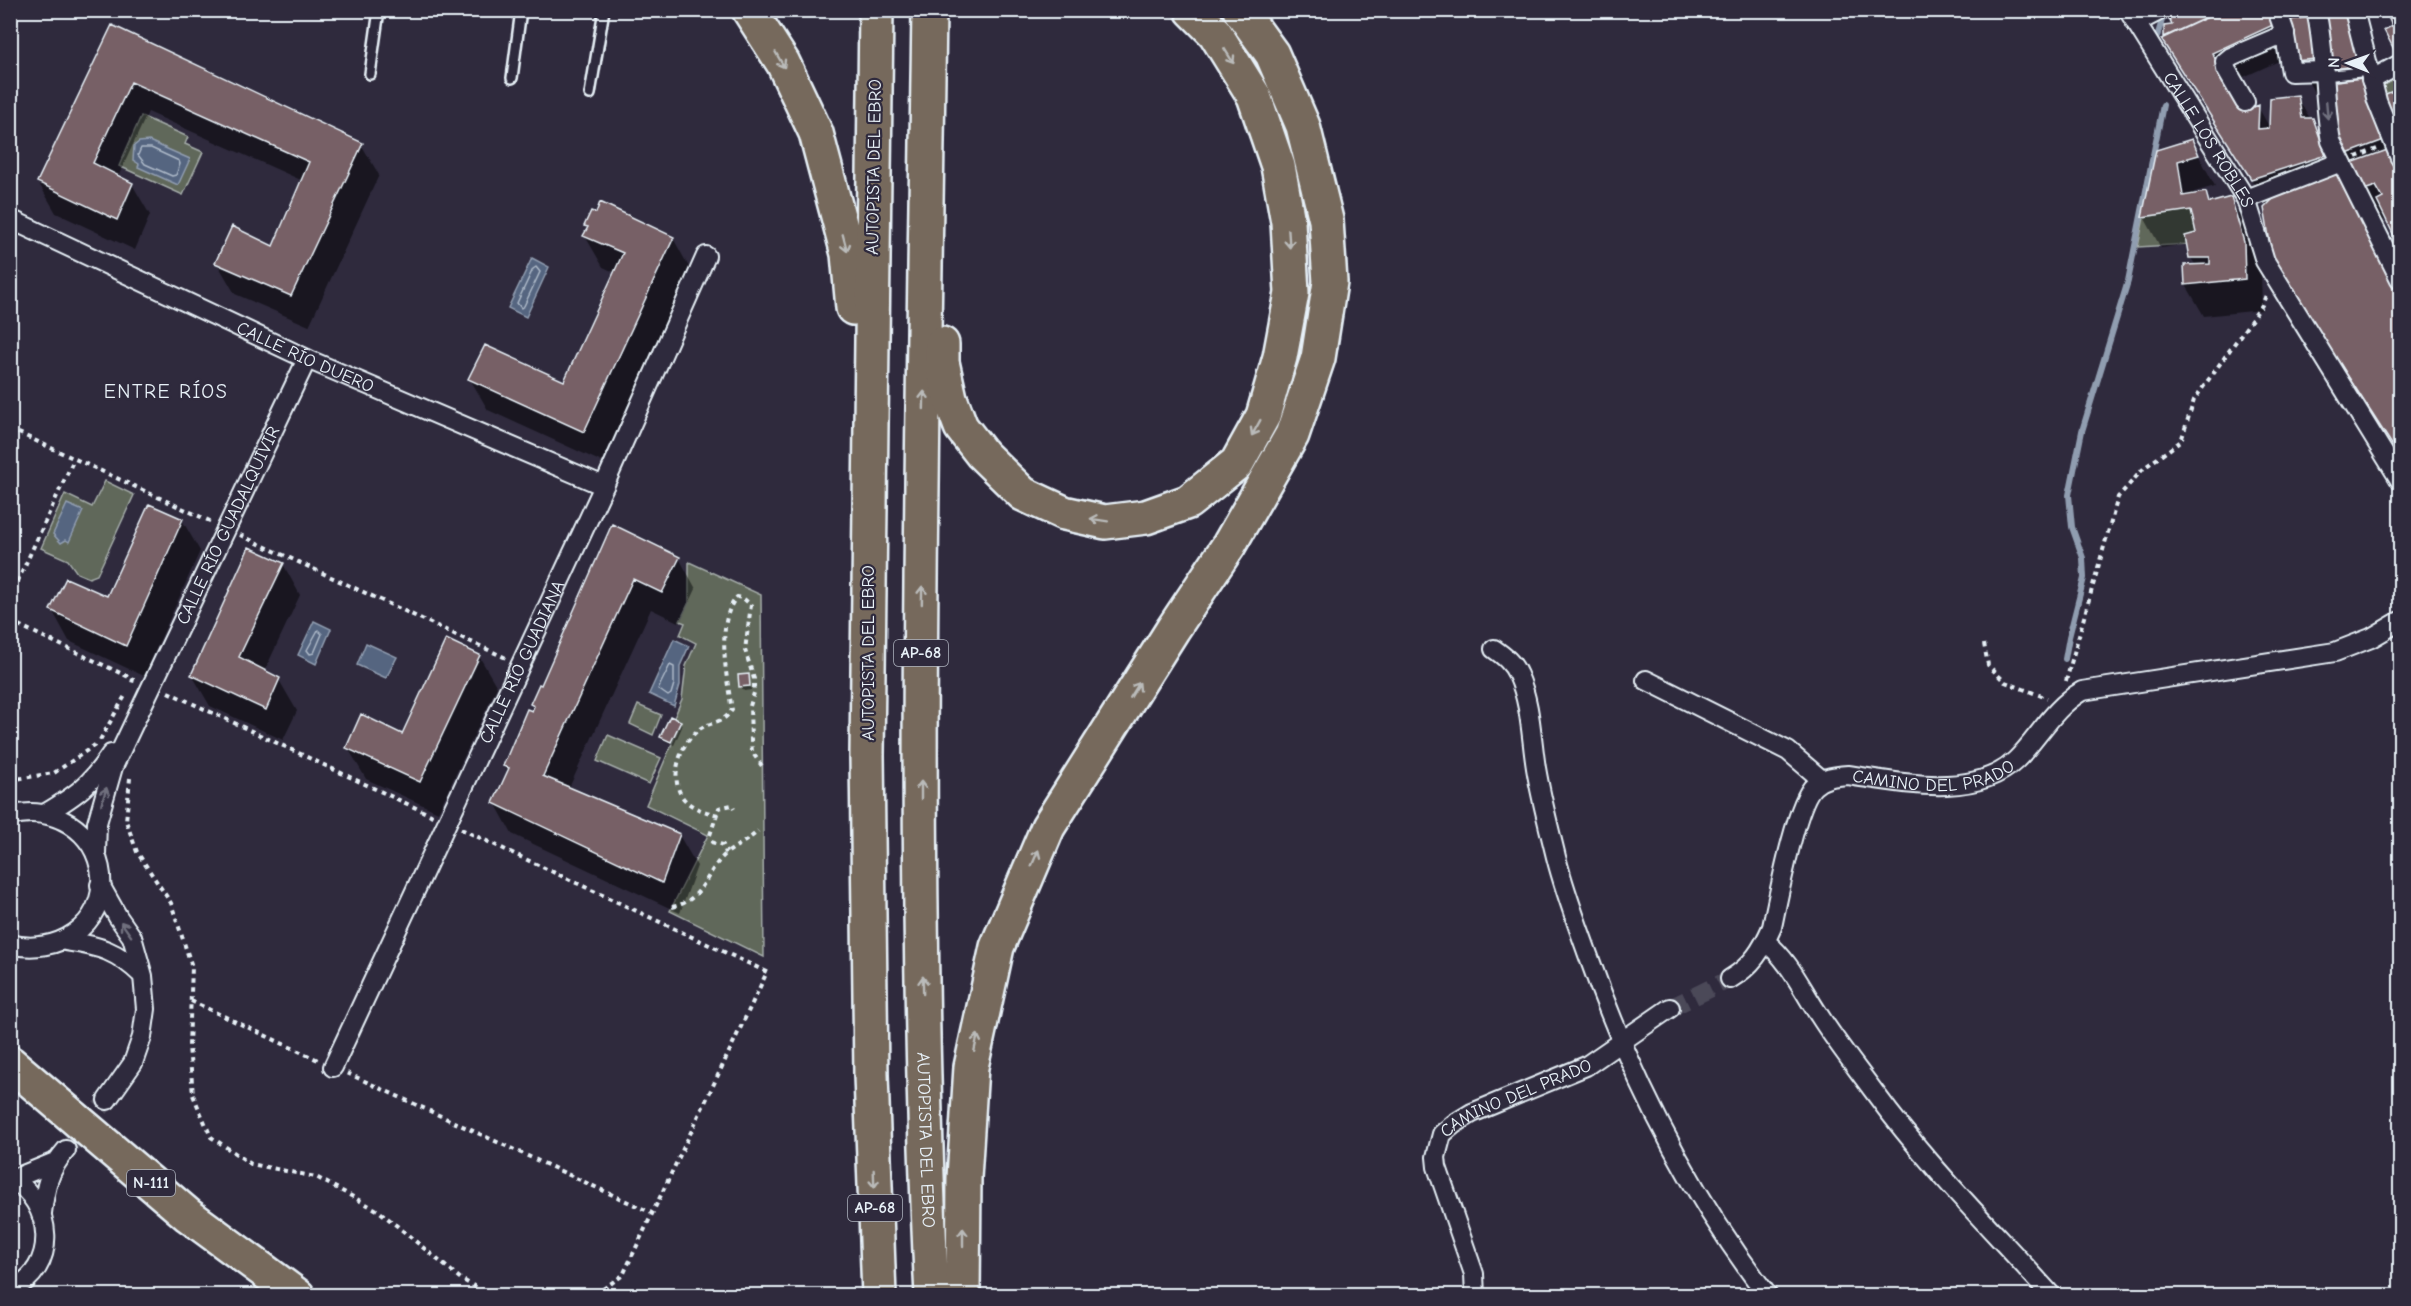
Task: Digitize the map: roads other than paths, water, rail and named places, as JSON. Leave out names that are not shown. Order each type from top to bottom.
[{"type":"highway","points":[[749,10],[783,63],[816,133],[848,254],[855,329],[850,764],[852,920],[854,978],[872,1120]]},
{"type":"highway","name":"AUTOPISTA DEL EBRO","points":[[876,10],[867,638],[872,1120],[879,1296]]},
{"type":"highway","name":"AUTOPISTA DEL EBRO","points":[[929,10],[921,694],[924,1112],[932,1296]]},
{"type":"highway","points":[[947,10],[942,353],[950,398],[961,427],[982,454],[1023,494],[1064,513],[1105,522],[1146,517],[1188,502],[1237,463],[1263,416],[1280,357],[1292,293],[1288,222],[1278,166],[1254,96],[1215,33],[1192,10]]},
{"type":"highway","points":[[963,1296],[964,1178],[971,1067],[997,946],[1048,827],[1229,545],[1292,435],[1318,358],[1330,282],[1326,220],[1303,126],[1272,54],[1240,10]]},
{"type":"highway","name":"N-111","points":[[10,1063],[188,1215],[298,1296]]},
{"type":"street","points":[[2132,17],[2161,10]]},
{"type":"street","points":[[2316,10],[2331,141],[2400,279]]},
{"type":"street","points":[[2354,10],[2377,101],[2398,151]]},
{"type":"street","points":[[2278,11],[2285,34],[2291,72],[2325,74]]},
{"type":"street","name":"CALLE LOS ROBLES","points":[[2132,17],[2246,199],[2265,261],[2400,480]]},
{"type":"street","points":[[2245,102],[2226,69],[2225,62],[2231,57],[2285,34]]},
{"type":"street","points":[[2370,75],[2400,66]]},
{"type":"street","points":[[2246,199],[2342,162]]},
{"type":"street","name":"CALLE RÍO DUERO","points":[[10,219],[307,359],[604,486]]},
{"type":"street","name":"CALLE RÍO GUADIANA","points":[[333,1067],[604,486],[706,256]]},
{"type":"street","name":"CALLE RÍO GUADALQUIVIR","points":[[100,885],[101,877],[96,854],[97,823],[113,767],[158,691],[233,536],[307,359]]},
{"type":"street","name":"CAMINO DEL PRADO","points":[[1822,780],[1848,775],[1942,786],[1980,779],[1999,773],[2015,761],[2059,708],[2082,691],[2335,652],[2372,638],[2400,621]]},
{"type":"street","points":[[1494,649],[1508,659],[1518,673],[1526,696],[1537,770],[1557,860],[1599,988],[1621,1042],[1663,1134],[1737,1256],[1768,1296]]},
{"type":"street","points":[[1646,680],[1788,751],[1822,780],[1812,788],[1800,810],[1772,927],[1766,942],[1754,961],[1730,979]]},
{"type":"street","name":"CALLE RÍO GUADALQUIVIR","points":[[46,813],[79,793],[100,771],[158,691]]},
{"type":"street","points":[[15,812],[46,813],[67,820],[84,834],[96,854]]},
{"type":"street","points":[[10,944],[26,948],[49,946],[66,940],[87,921],[98,900],[100,885]]},
{"type":"street","points":[[100,885],[132,937],[143,976],[146,1009],[142,1037],[133,1063],[107,1100]]},
{"type":"street","points":[[66,940],[108,950],[125,959],[143,976]]},
{"type":"street","points":[[1766,942],[1790,967],[1824,1023],[1876,1095],[1923,1154],[2052,1296]]},
{"type":"street","name":"CAMINO DEL PRADO","points":[[1475,1296],[1474,1274],[1437,1167],[1436,1157],[1442,1134],[1472,1113],[1586,1066],[1670,1008]]},
{"type":"street","points":[[10,1290],[33,1273],[43,1254],[46,1233],[42,1213],[44,1191],[60,1156],[12,1179],[32,1195],[42,1213]]},
{"type":"lane","points":[[370,74],[379,10]]},
{"type":"lane","points":[[512,78],[521,10]]},
{"type":"lane","points":[[590,94],[604,10]]},
{"type":"lane","points":[[2325,74],[2370,75]]},
{"type":"water","points":[[149,141],[190,159],[178,185],[138,167],[139,164],[133,160],[134,146],[139,142]]},
{"type":"water","points":[[532,258],[549,267],[526,317],[508,308]]},
{"type":"water","points":[[67,504],[83,511],[69,542],[66,540],[61,543],[53,534]]},
{"type":"water","points":[[314,621],[331,629],[316,664],[298,655]]},
{"type":"water","points":[[674,639],[689,646],[680,666],[680,685],[674,706],[649,694]]},
{"type":"water","points":[[366,643],[397,657],[386,678],[357,665]]},
{"type":"waterway","points":[[2157,37],[2163,17]]},
{"type":"waterway","points":[[2065,659],[2084,578],[2083,558],[2072,527],[2069,495],[2082,431],[2128,281],[2163,105]]},
{"type":"tunnel","points":[[1670,1008],[1730,979]]},
{"type":"tunnel","points":[[66,1150],[107,1100]]},
{"type":"district","name":"ENTRE RÍOS","points":[[166,391]]}]
